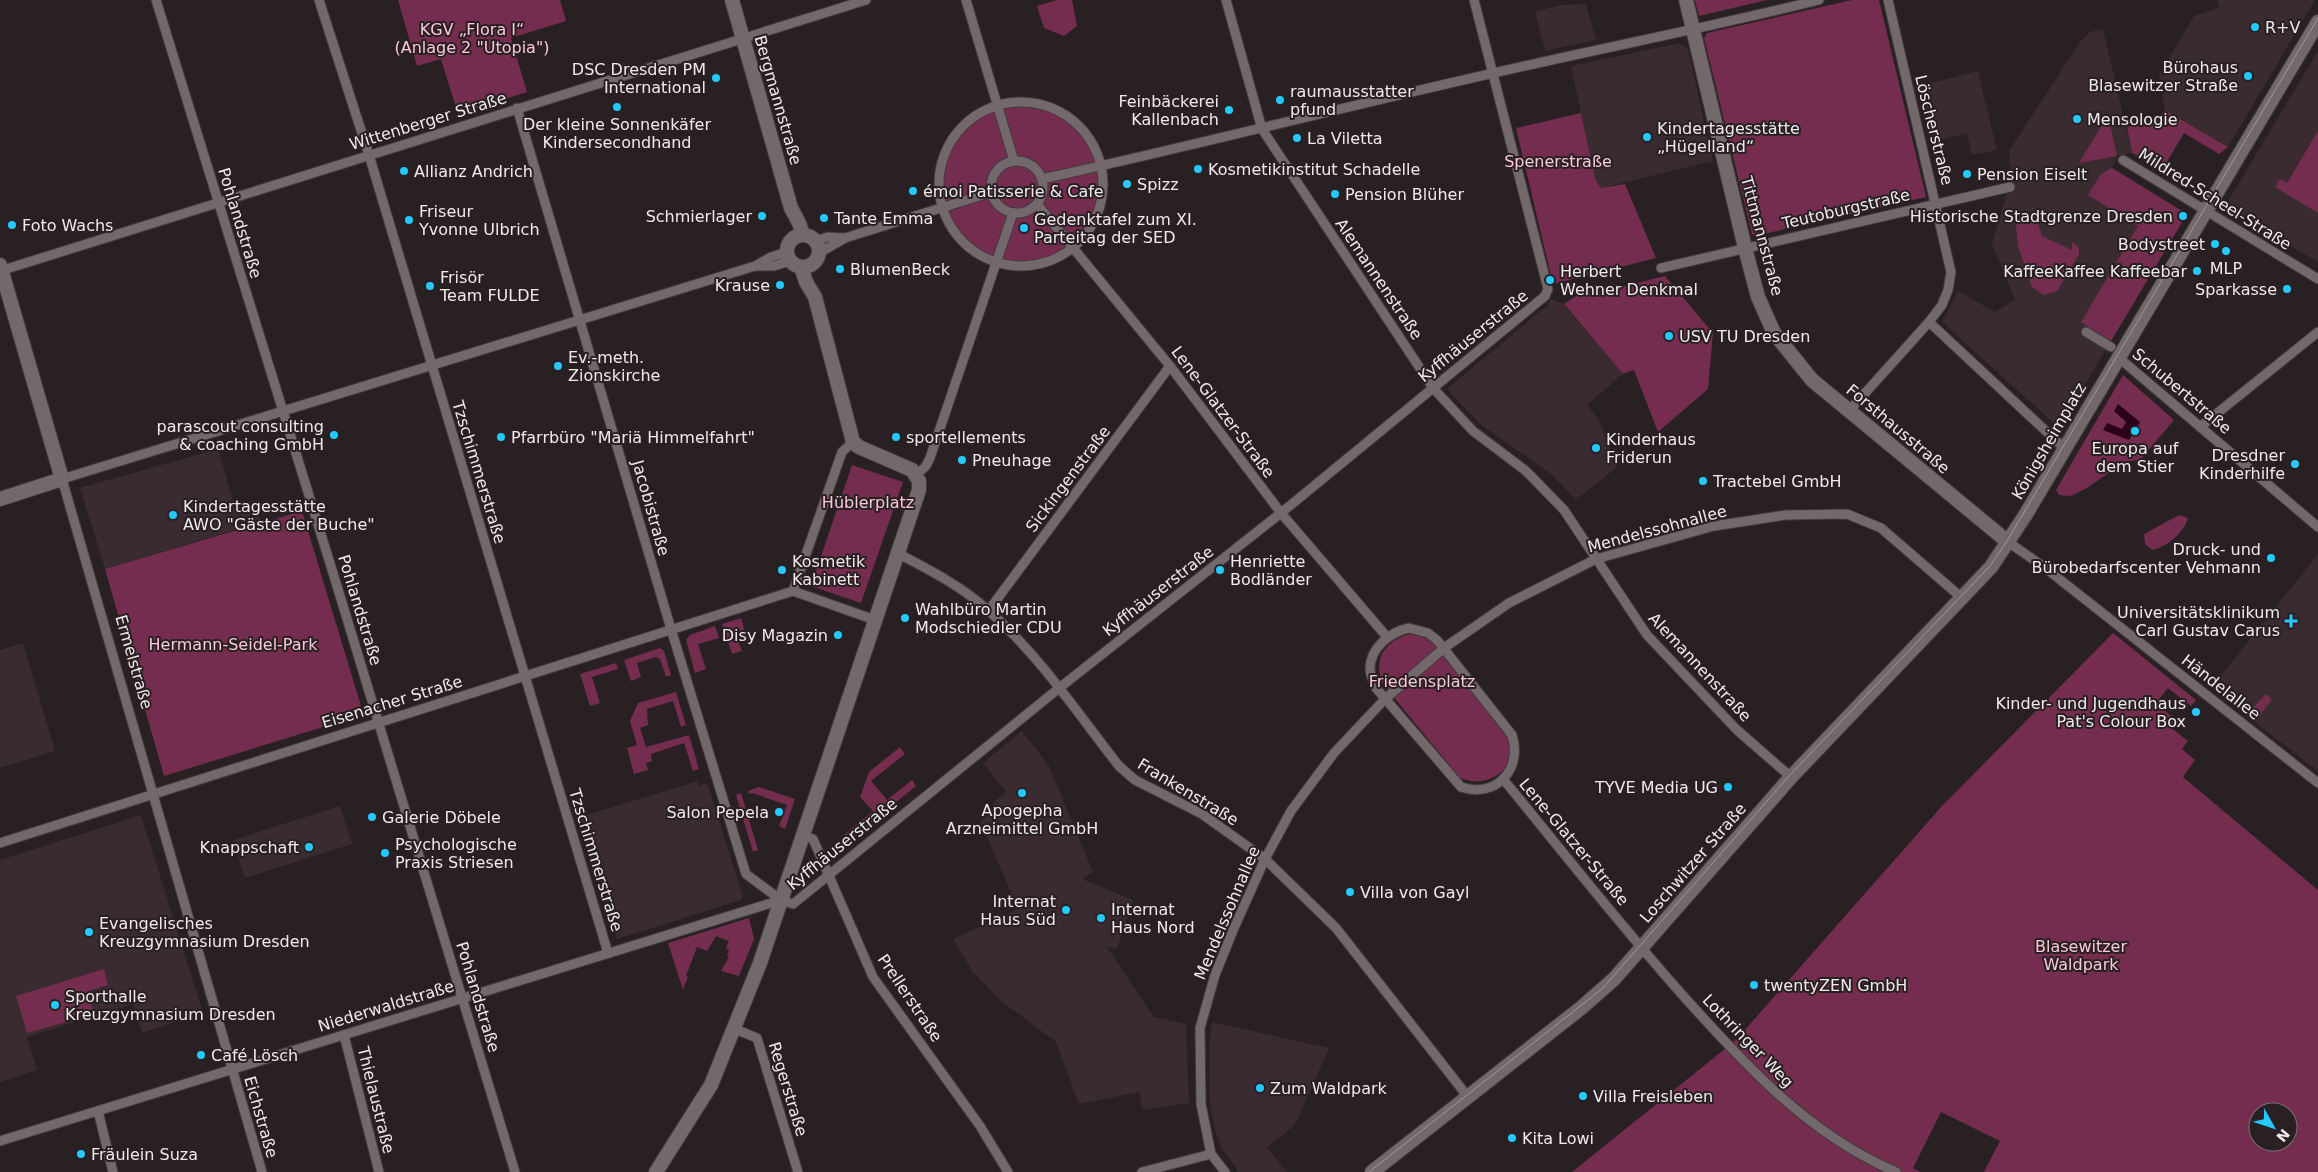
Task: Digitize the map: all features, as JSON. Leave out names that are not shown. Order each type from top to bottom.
[{"type":"street","name":"Pohlandstraße","points":[[156,0],[379,722],[515,1172]]},
{"type":"street","name":"Tzschimmerstraße","points":[[318,0],[369,155],[608,953]]},
{"type":"street","name":"Bergmannstraße","points":[[732,0],[791,208],[807,242]]},
{"type":"street","name":"Wittenberger Straße","points":[[1,269],[866,0]]},
{"type":"street","points":[[966,0],[1014,161]]},
{"type":"street","name":"Alemannenstraße","points":[[1226,0],[1262,130],[1434,388],[1473,431],[1526,471],[1564,510],[1647,635],[1737,730],[1791,777]]},
{"type":"street","points":[[1474,0],[1494,73]]},
{"type":"street","name":"Tittmannstraße","points":[[1686,0],[1745,248],[1758,297],[1774,333]]},
{"type":"street","points":[[1042,179],[1262,130],[1494,73],[1694,30],[1819,0]]},
{"type":"street","name":"Löscherstraße","points":[[1849,411],[1942,305],[1952,272],[1888,0]]},
{"type":"street","name":"Königsheimplatz","points":[[2008,542],[2064,448],[2115,352],[2206,210],[2318,22]]},
{"type":"street","name":"Kyffhäuserstraße","points":[[781,900],[793,904],[1058,689],[1281,513],[1540,301],[1548,289],[1494,73]]},
{"type":"street","points":[[1016,101],[1035,102],[1065,114],[1087,134],[1102,166],[1103,194],[1099,211],[1092,225],[1073,248],[1042,263],[1027,266],[996,262],[980,255],[967,246],[954,232],[942,208],[939,189],[940,170],[951,140],[971,118],[996,105],[1016,101]]},
{"type":"street","name":"Jacobistraße","points":[[517,108],[671,630],[746,874],[781,900]]},
{"type":"street","name":"Mildred-Scheel-Straße","points":[[2123,160],[2318,279]]},
{"type":"street","points":[[1014,161],[1021,161],[1034,167],[1042,179],[1042,194],[1037,204],[1030,210],[1013,213],[999,206],[992,192],[994,176],[1006,164],[1014,161]]},
{"type":"street","name":"Teutoburgstraße","points":[[1661,268],[2010,187]]},
{"type":"street","points":[[917,474],[859,447],[853,442],[815,297],[806,282],[789,243],[846,238],[992,192]]},
{"type":"street","name":"Lene-Glatzer-Straße","points":[[1037,204],[1170,366],[1281,513],[1387,637]]},
{"type":"street","points":[[917,474],[926,466],[930,458],[1013,213]]},
{"type":"street","points":[[797,261],[807,242]]},
{"type":"street","points":[[0,499],[755,266],[771,257],[797,261]]},
{"type":"street","name":"Ermelstraße","points":[[1,269],[154,792],[232,1070]]},
{"type":"street","points":[[1929,322],[2064,448]]},
{"type":"street","name":"Schubertstraße","points":[[2086,332],[2115,352],[2200,427],[2318,526]]},
{"type":"street","points":[[2200,427],[2318,332]]},
{"type":"street","name":"Forsthausstraße","points":[[1774,333],[1812,380],[2008,542]]},
{"type":"street","name":"Sickingenstraße","points":[[989,610],[1170,366]]},
{"type":"street","points":[[853,442],[842,452],[793,591],[875,620]]},
{"type":"street","points":[[656,1172],[711,1085],[735,1029],[803,836],[919,490],[917,474]]},
{"type":"street","name":"Mendelssohnallee","points":[[1444,648],[1509,603],[1596,559],[1714,526],[1786,515],[1847,514],[1881,528],[1962,598]]},
{"type":"street","name":"Loschwitzer Straße","points":[[1372,1172],[1603,991],[1791,777],[1991,567],[2008,542]]},
{"type":"street","name":"Händelallee","points":[[2008,542],[2044,567],[2318,784]]},
{"type":"street","name":"Frankenstraße","points":[[897,553],[941,575],[989,610],[1016,637],[1119,766],[1136,780],[1202,814],[1265,859],[1336,928],[1468,1097]]},
{"type":"street","name":"Eisenacher Straße","points":[[0,843],[154,792],[793,591]]},
{"type":"street","points":[[1409,628],[1428,633],[1444,648],[1512,735],[1517,749],[1515,762],[1510,772],[1503,779],[1482,789],[1470,790],[1461,787],[1376,688],[1370,667],[1375,653],[1387,637],[1396,631],[1409,628]]},
{"type":"street","points":[[1385,699],[1444,648]]},
{"type":"street","name":"Mendelssohnallee","points":[[1226,1172],[1211,1154],[1201,1104],[1200,1028],[1215,975],[1265,859],[1290,811],[1334,753],[1385,699]]},
{"type":"street","name":"Lene-Glatzer-Straße","points":[[1503,779],[1642,948]]},
{"type":"street","name":"Prellerstraße","points":[[803,836],[813,838],[874,977],[980,1126],[1008,1172]]},
{"type":"street","name":"Niederwaldstraße","points":[[0,1142],[781,900]]},
{"type":"street","name":"Lothringer Weg","points":[[1642,948],[1731,1049],[1771,1089],[1836,1140],[1896,1172]]},
{"type":"street","name":"Regerstraße","points":[[735,1029],[757,1038],[798,1172]]},
{"type":"street","name":"Thielaustraße","points":[[344,1035],[379,1172]]},
{"type":"street","name":"Eichstraße","points":[[232,1070],[262,1172]]},
{"type":"street","points":[[98,1111],[113,1172]]},
{"type":"street","points":[[1142,1172],[1211,1154]]},
{"type":"shaded area","points":[[2217,0],[2315,0],[2228,147],[2165,110],[2159,75],[2194,16],[2219,8]]},
{"type":"shaded area","points":[[1586,4],[1596,40],[1545,51],[1535,12],[1560,5]]},
{"type":"shaded area","points":[[2103,29],[2132,153],[2117,156],[2112,168],[2187,214],[2059,428],[1942,322],[1958,291],[1995,312],[2015,300],[1992,244],[2011,179],[2009,151],[2080,42],[2090,32]]},
{"type":"shaded area","name":"Kindertagesstätte „Hügelland“","points":[[1680,43],[1688,49],[1713,161],[1601,188],[1596,181],[1571,66]]},
{"type":"shaded area","points":[[2318,51],[2318,262],[2229,210],[2227,203]]},
{"type":"shaded area","points":[[1978,71],[1997,150],[1972,155],[1967,133],[1933,142],[1920,86]]},
{"type":"shaded area","points":[[1551,299],[1563,304],[1623,374],[1587,405],[1598,418],[1617,467],[1576,500],[1551,474],[1480,424],[1447,389],[1548,305]]},
{"type":"shaded area","points":[[2118,404],[2140,422],[2129,440],[2103,430],[2107,423],[2122,429],[2126,422],[2114,411]]},
{"type":"shaded area","name":"Kindertagesstätte AWO \"Gäste der Buche\"","points":[[218,449],[235,507],[255,501],[261,522],[105,569],[80,488]]},
{"type":"shaded area","name":"Universitätsklinikum Carl Gustav Carus","points":[[2318,554],[2318,771],[2211,688]]},
{"type":"shaded area","points":[[23,643],[55,751],[0,768],[0,650]]},
{"type":"shaded area","points":[[1022,731],[1049,766],[1093,872],[1082,879],[1133,900],[1117,949],[1107,947],[1154,1017],[1186,1024],[1189,1103],[1143,1110],[1139,1092],[1079,1104],[1056,1042],[1001,1001],[973,972],[953,939],[1018,909],[980,821],[989,814],[994,802],[1006,792],[983,763]]},
{"type":"shaded area","points":[[698,781],[699,786],[707,783],[743,897],[741,900],[617,939],[580,817]]},
{"type":"shaded area","points":[[340,806],[352,844],[245,878],[233,840]]},
{"type":"shaded area","name":"Evangelisches Kreuzgymnasium Dresden","points":[[141,815],[203,1013],[142,1033],[133,1004],[27,1037],[37,1070],[0,1082],[0,860]]},
{"type":"shaded area","name":"Zum Waldpark","points":[[1212,1022],[1329,1048],[1295,1125],[1267,1147],[1287,1172],[1239,1172],[1222,1149],[1215,1130],[1210,1103],[1209,1047]]},
{"type":"green space","name":"KGV „Flora I“ (Anlage 2 \"Utopia\")","points":[[398,0],[560,0],[566,21],[511,38],[527,92],[458,114],[441,59],[417,66]]},
{"type":"green space","points":[[1057,0],[1072,0],[1077,26],[1064,36],[1044,28],[1037,6]]},
{"type":"green space","points":[[1695,0],[1767,0],[1699,16]]},
{"type":"green space","points":[[1852,0],[1879,0],[1926,197],[1755,236],[1752,234],[1704,38],[1707,33]]},
{"type":"green space","points":[[1030,105],[1045,108],[1059,114],[1078,128],[1088,140],[1098,161],[1101,184],[1098,207],[1088,228],[1078,240],[1066,250],[1045,260],[1030,263],[1014,263],[999,260],[978,250],[956,228],[944,199],[943,176],[946,161],[956,140],[978,118],[1007,106]]},
{"type":"green space","points":[[2165,110],[2228,147],[2219,154],[2184,133],[2162,170],[2132,153],[2127,127],[2155,121]]},
{"type":"green space","name":"Spenerstraße","points":[[1581,113],[1596,181],[1601,188],[1625,184],[1656,258],[1553,284],[1516,128]]},
{"type":"green space","points":[[2105,120],[2110,124],[2117,156],[2079,163]]},
{"type":"green space","points":[[2318,131],[2318,213],[2275,187],[2280,179],[2287,183]]},
{"type":"green space","points":[[2112,168],[2187,214],[2111,341],[2081,322],[2138,226],[2088,195],[2101,174]]},
{"type":"green space","points":[[2027,215],[2038,223],[2042,236],[2072,250],[2072,242],[2079,247],[2079,254],[2057,291],[2044,295],[2032,287],[2018,246],[2016,224],[2020,217]]},
{"type":"green space","points":[[1665,276],[1713,333],[1708,389],[1658,432],[1634,370],[1623,374],[1564,304],[1593,285],[1602,292]]},
{"type":"green space","points":[[2123,375],[2174,420],[2141,459],[2123,463],[2087,488],[2071,496],[2059,495],[2056,490]]},
{"type":"green space","name":"Hüblerplatz","points":[[852,465],[903,482],[861,603],[811,586]]},
{"type":"green space","name":"Hermann-Seidel-Park","points":[[302,511],[361,706],[335,715],[336,723],[164,776],[105,569]]},
{"type":"green space","points":[[2179,515],[2188,518],[2179,534],[2157,549],[2152,550],[2145,544],[2144,534]]},
{"type":"green space","points":[[741,618],[747,638],[738,641],[742,651],[732,654],[722,624]]},
{"type":"green space","points":[[715,626],[719,638],[698,644],[706,669],[695,673],[686,640],[690,635]]},
{"type":"green space","name":"Blasewitzer Waldpark","points":[[2113,633],[2196,700],[2191,706],[2168,688],[2156,703],[2176,720],[2170,727],[2188,741],[2182,749],[2195,760],[2183,777],[2318,890],[2318,1172],[1984,1172],[2000,1141],[1941,1112],[1913,1168],[1920,1172],[1572,1172],[1736,1040],[1942,806]]},
{"type":"green space","name":"Friedensplatz","points":[[1410,634],[1421,636],[1432,642],[1507,737],[1510,758],[1506,767],[1499,774],[1481,781],[1460,778],[1382,683],[1379,666],[1384,651],[1394,641]]},
{"type":"green space","points":[[660,648],[664,651],[671,675],[666,677],[660,659],[655,657],[637,663],[641,677],[631,681],[624,660]]},
{"type":"green space","points":[[616,663],[618,669],[592,677],[600,703],[590,706],[580,674]]},
{"type":"green space","points":[[676,692],[686,725],[681,727],[673,701],[647,709],[648,725],[640,728],[646,747],[689,735],[699,769],[693,771],[684,743],[651,754],[652,761],[646,763],[648,770],[634,774],[627,748],[637,745],[630,721],[638,703]]},
{"type":"green space","points":[[2266,694],[2272,699],[2255,722],[2247,714]]},
{"type":"green space","points":[[900,747],[905,754],[871,781],[887,800],[912,780],[916,786],[849,840],[844,835],[873,811],[860,797],[869,772]]},
{"type":"green space","points":[[759,787],[795,799],[785,829],[779,826],[787,805],[752,793],[749,794],[748,791]]},
{"type":"green space","points":[[741,793],[758,850],[753,852],[736,795]]},
{"type":"green space","points":[[749,918],[754,939],[739,976],[721,971],[729,957],[727,955],[729,950],[726,948],[729,941],[716,936],[707,951],[697,947],[683,990],[668,943]]},
{"type":"green space","name":"Sporthalle Kreuzgymnasium Dresden","points":[[104,969],[108,985],[88,991],[94,1014],[27,1033],[16,996]]},
{"type":"tram line","points":[[1369,1172],[1602,989],[1789,776],[1990,566],[2007,541],[2318,18]]},
{"type":"place","name":"R+V","points":[[2255,27]]},
{"type":"place","name":"Bürohaus Blasewitzer Straße","points":[[2248,76]]},
{"type":"place","name":"DSC Dresden PM International","points":[[716,78]]},
{"type":"place","name":"raumausstatter pfund","points":[[1280,100]]},
{"type":"place","name":"Der kleine Sonnenkäfer Kindersecondhand","points":[[617,107]]},
{"type":"place","name":"Feinbäckerei Kallenbach","points":[[1229,110]]},
{"type":"place","name":"Mensologie","points":[[2077,119]]},
{"type":"place","name":"Kindertagesstätte „Hügelland“","points":[[1647,137]]},
{"type":"place","name":"La Viletta","points":[[1297,138]]},
{"type":"place","name":"Kosmetikinstitut Schadelle","points":[[1198,169]]},
{"type":"place","name":"Allianz Andrich","points":[[404,171]]},
{"type":"place","name":"Pension Eiselt","points":[[1967,174]]},
{"type":"place","name":"Spizz","points":[[1127,184]]},
{"type":"place","name":"émoi Patisserie & Cafe","points":[[913,191]]},
{"type":"place","name":"Pension Blüher","points":[[1335,194]]},
{"type":"place","name":"Schmierlager","points":[[762,216]]},
{"type":"place","name":"Historische Stadtgrenze Dresden","points":[[2183,216]]},
{"type":"place","name":"Tante Emma","points":[[824,218]]},
{"type":"place","name":"Friseur Yvonne Ulbrich","points":[[409,220]]},
{"type":"place","name":"Foto Wachs","points":[[12,225]]},
{"type":"place","name":"Gedenktafel zum XI. Parteitag der SED","points":[[1024,228]]},
{"type":"place","name":"Bodystreet","points":[[2215,244]]},
{"type":"place","name":"MLP","points":[[2226,251]]},
{"type":"place","name":"BlumenBeck","points":[[840,269]]},
{"type":"place","name":"KaffeeKaffee Kaffeebar","points":[[2197,271]]},
{"type":"place","name":"Herbert Wehner Denkmal","points":[[1550,280]]},
{"type":"place","name":"Krause","points":[[780,285]]},
{"type":"place","name":"Frisör Team FULDE","points":[[430,286]]},
{"type":"place","name":"Sparkasse","points":[[2287,289]]},
{"type":"place","name":"USV TU Dresden","points":[[1669,336]]},
{"type":"place","name":"Ev.-meth. Zionskirche","points":[[558,366]]},
{"type":"place","name":"Europa auf dem Stier","points":[[2135,431]]},
{"type":"place","name":"parascout consulting & coaching GmbH","points":[[334,435]]},
{"type":"place","name":"Pfarrbüro \"Mariä Himmelfahrt\"","points":[[501,437]]},
{"type":"place","name":"sportellements","points":[[896,437]]},
{"type":"place","name":"Kinderhaus Friderun","points":[[1596,448]]},
{"type":"place","name":"Pneuhage","points":[[962,460]]},
{"type":"place","name":"Dresdner Kinderhilfe","points":[[2295,464]]},
{"type":"place","name":"Tractebel GmbH","points":[[1703,481]]},
{"type":"place","name":"Kindertagesstätte AWO \"Gäste der Buche\"","points":[[173,515]]},
{"type":"place","name":"Druck- und Bürobedarfscenter Vehmann","points":[[2271,558]]},
{"type":"place","name":"Kosmetik Kabinett","points":[[782,570]]},
{"type":"place","name":"Henriette Bodländer","points":[[1220,570]]},
{"type":"place","name":"Wahlbüro Martin Modschiedler CDU","points":[[905,618]]},
{"type":"place","name":"Universitätsklinikum Carl Gustav Carus","points":[[2291,621]]},
{"type":"place","name":"Disy Magazin","points":[[838,635]]},
{"type":"place","name":"Kinder- und Jugendhaus Pat's Colour Box","points":[[2196,712]]},
{"type":"place","name":"TYVE Media UG","points":[[1728,787]]},
{"type":"place","name":"Apogepha Arzneimittel GmbH","points":[[1022,793]]},
{"type":"place","name":"Salon Pepela","points":[[779,812]]},
{"type":"place","name":"Galerie Döbele","points":[[372,817]]},
{"type":"place","name":"Knappschaft","points":[[309,847]]},
{"type":"place","name":"Psychologische Praxis Striesen","points":[[385,853]]},
{"type":"place","name":"Villa von Gayl","points":[[1350,892]]},
{"type":"place","name":"Internat Haus Süd","points":[[1066,910]]},
{"type":"place","name":"Internat Haus Nord","points":[[1101,918]]},
{"type":"place","name":"Evangelisches Kreuzgymnasium Dresden","points":[[89,932]]},
{"type":"place","name":"twentyZEN GmbH","points":[[1754,985]]},
{"type":"place","name":"Sporthalle Kreuzgymnasium Dresden","points":[[55,1005]]},
{"type":"place","name":"Café Lösch","points":[[201,1055]]},
{"type":"place","name":"Zum Waldpark","points":[[1260,1088]]},
{"type":"place","name":"Villa Freisleben","points":[[1583,1096]]},
{"type":"place","name":"Kita Lowi","points":[[1512,1138]]},
{"type":"place","name":"Fräulein Suza","points":[[81,1154]]}]
